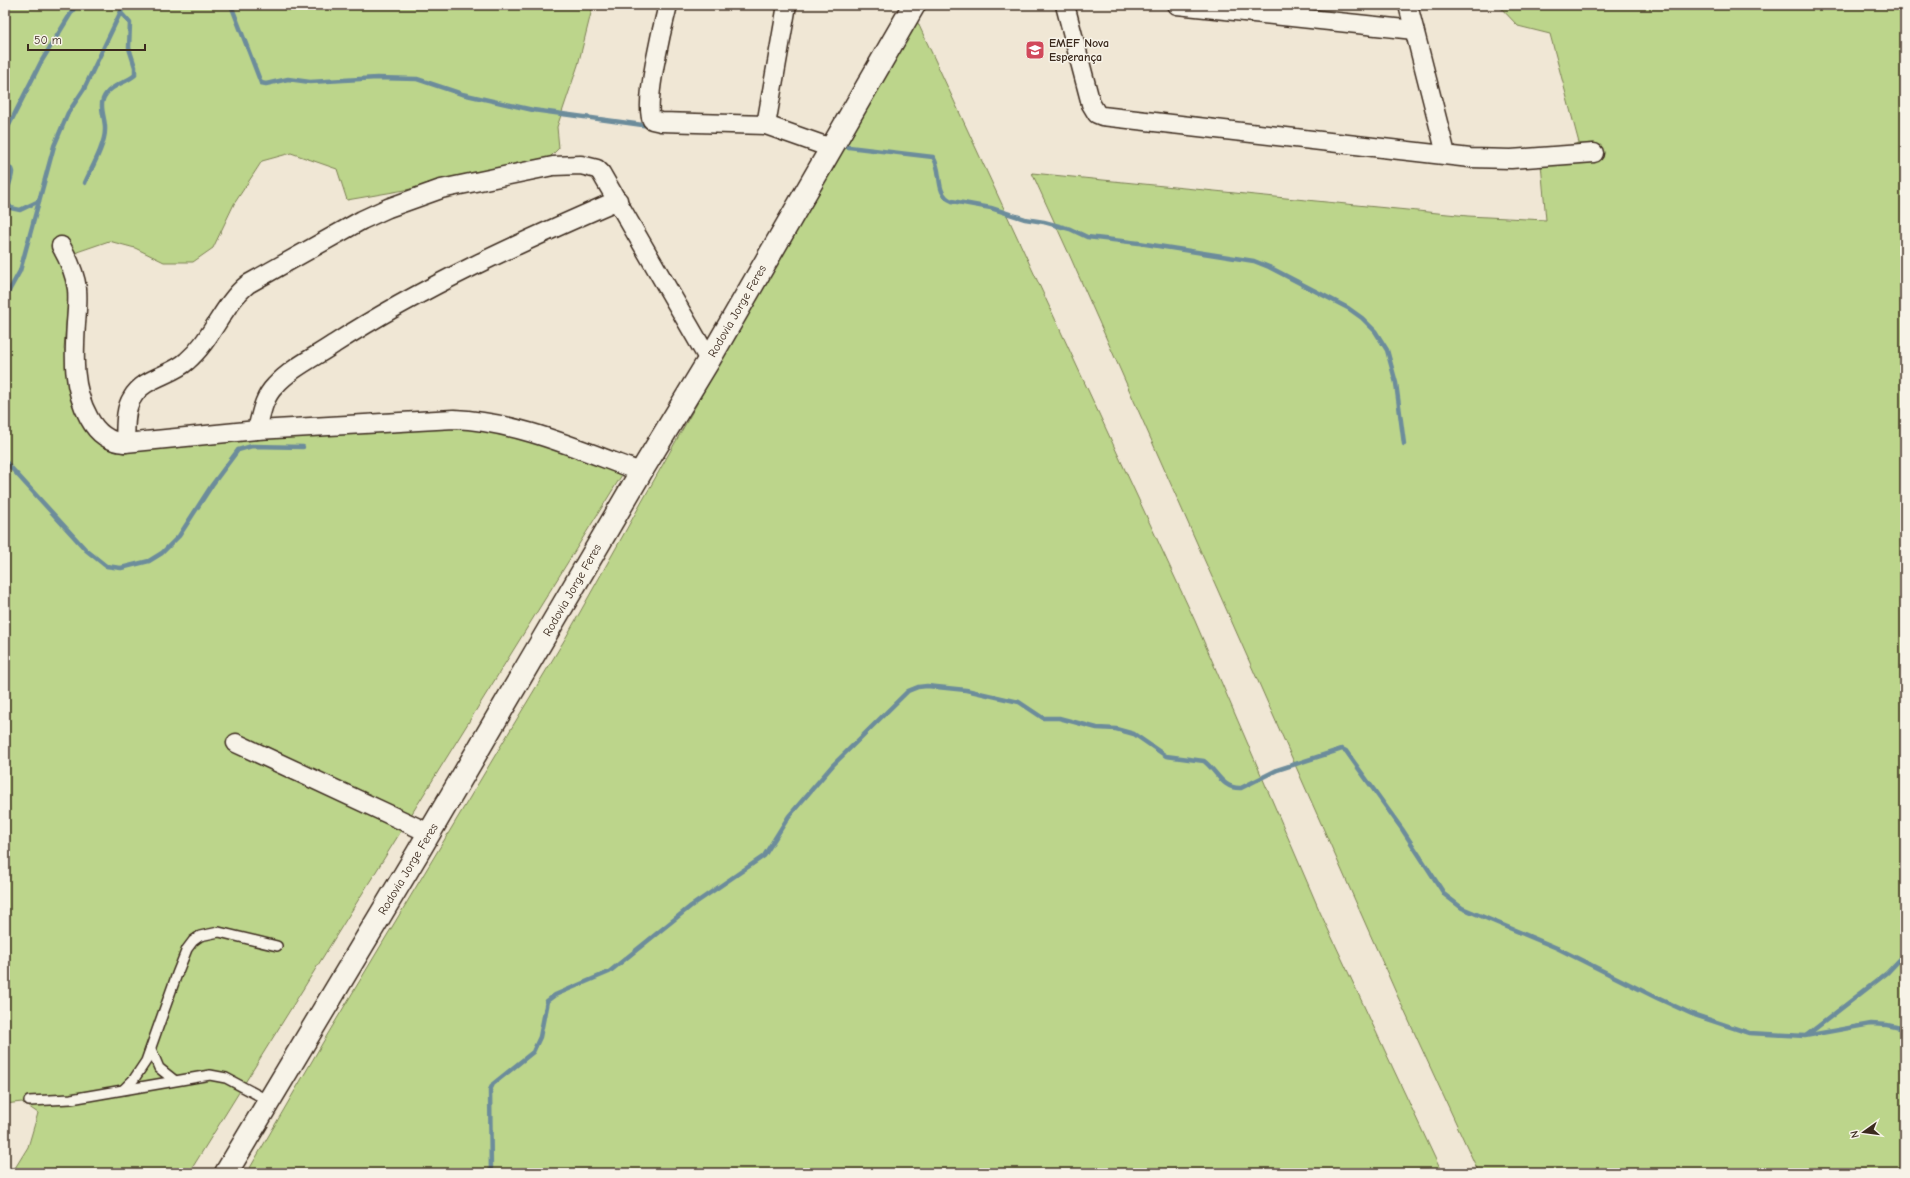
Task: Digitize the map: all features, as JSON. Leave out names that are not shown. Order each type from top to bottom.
[{"type":"main road","name":"Rodovia Jorge Feres","points":[[226,1173],[429,833],[641,472],[709,360],[914,5]]},
{"type":"street","points":[[668,5],[654,68],[650,104],[650,114],[652,120],[661,122],[766,125],[831,148]]},
{"type":"street","points":[[766,125],[788,5]]},
{"type":"street","points":[[1065,5],[1091,104],[1097,114],[1102,116],[1446,154],[1470,158],[1511,159],[1594,153]]},
{"type":"street","points":[[1177,5],[1225,8],[1414,30]]},
{"type":"street","points":[[1408,5],[1446,154]]},
{"type":"street","points":[[125,443],[128,409],[131,398],[145,384],[179,368],[188,361],[241,289],[362,220],[388,208],[441,189],[553,166],[581,165],[597,169],[602,173],[709,360]]},
{"type":"street","points":[[257,430],[263,407],[268,395],[275,385],[366,323],[514,245],[618,200]]},
{"type":"street","points":[[61,246],[70,262],[77,290],[75,371],[77,389],[82,406],[92,424],[102,435],[113,442],[125,443],[257,430],[454,419],[474,420],[499,423],[526,430],[641,472]]},
{"type":"street","points":[[236,743],[429,833]]},
{"type":"lane","points":[[124,1089],[139,1072],[151,1049],[177,974],[187,949],[193,941],[200,936],[219,932],[277,946]]},
{"type":"lane","points":[[151,1049],[159,1068],[174,1080]]},
{"type":"lane","points":[[29,1101],[71,1099],[198,1076],[217,1075],[226,1078],[269,1101]]},
{"type":"green space","points":[[5,5],[593,5],[578,65],[557,127],[559,148],[550,157],[521,170],[347,200],[337,169],[291,153],[262,161],[234,204],[213,248],[193,262],[164,262],[135,248],[109,241],[77,252],[69,291],[64,348],[73,383],[87,413],[114,432],[138,435],[468,421],[625,470],[189,1173],[12,1173],[28,1147],[38,1113],[22,1102],[5,1104]]},
{"type":"green space","points":[[1498,5],[1905,5],[1905,1173],[1479,1173],[1397,995],[1032,173],[1468,216],[1546,220],[1540,153],[1579,143],[1550,34],[1518,26]]},
{"type":"green space","points":[[917,21],[1195,621],[1320,912],[1442,1173],[247,1173],[326,1037],[565,639],[852,127]]},
{"type":"waterway","points":[[5,133],[41,62],[76,5]]},
{"type":"waterway","points":[[5,298],[20,271],[54,146],[68,113],[84,89],[124,5]]},
{"type":"waterway","points":[[231,5],[261,83],[266,84],[288,79],[310,82],[377,78],[417,79],[462,94],[533,110],[650,126]]},
{"type":"waterway","points":[[85,183],[103,143],[105,125],[102,107],[103,98],[112,88],[135,75],[135,67],[129,48],[130,23],[121,13]]},
{"type":"waterway","points":[[840,146],[933,157],[938,168],[943,193],[946,198],[952,201],[991,208],[1025,219],[1044,222],[1070,229],[1087,237],[1139,243],[1254,261],[1269,267],[1348,308],[1362,318],[1375,331],[1387,350],[1396,383],[1404,444]]},
{"type":"waterway","points":[[5,166],[11,169],[12,172],[7,191],[7,200],[11,208],[20,210],[39,201]]},
{"type":"waterway","points":[[5,461],[86,550],[106,566],[121,568],[149,561],[162,553],[179,536],[212,485],[238,450],[252,446],[303,447]]},
{"type":"waterway","points":[[491,1173],[490,1090],[493,1084],[533,1052],[540,1037],[547,1001],[555,995],[609,972],[691,906],[764,856],[789,816],[833,765],[908,691],[918,687],[927,686],[966,690],[1019,702],[1043,718],[1059,718],[1097,728],[1116,729],[1134,734],[1166,756],[1204,761],[1224,783],[1234,788],[1241,788],[1277,770],[1342,749],[1346,751],[1402,829],[1445,895],[1462,908],[1557,948],[1692,1014],[1749,1033],[1805,1036],[1871,1024],[1887,1025],[1905,1029]]},
{"type":"waterway","points":[[1807,1035],[1887,973],[1905,954]]},
{"type":"place","name":"EMEF Nova Esperança","points":[[1035,50]]}]
